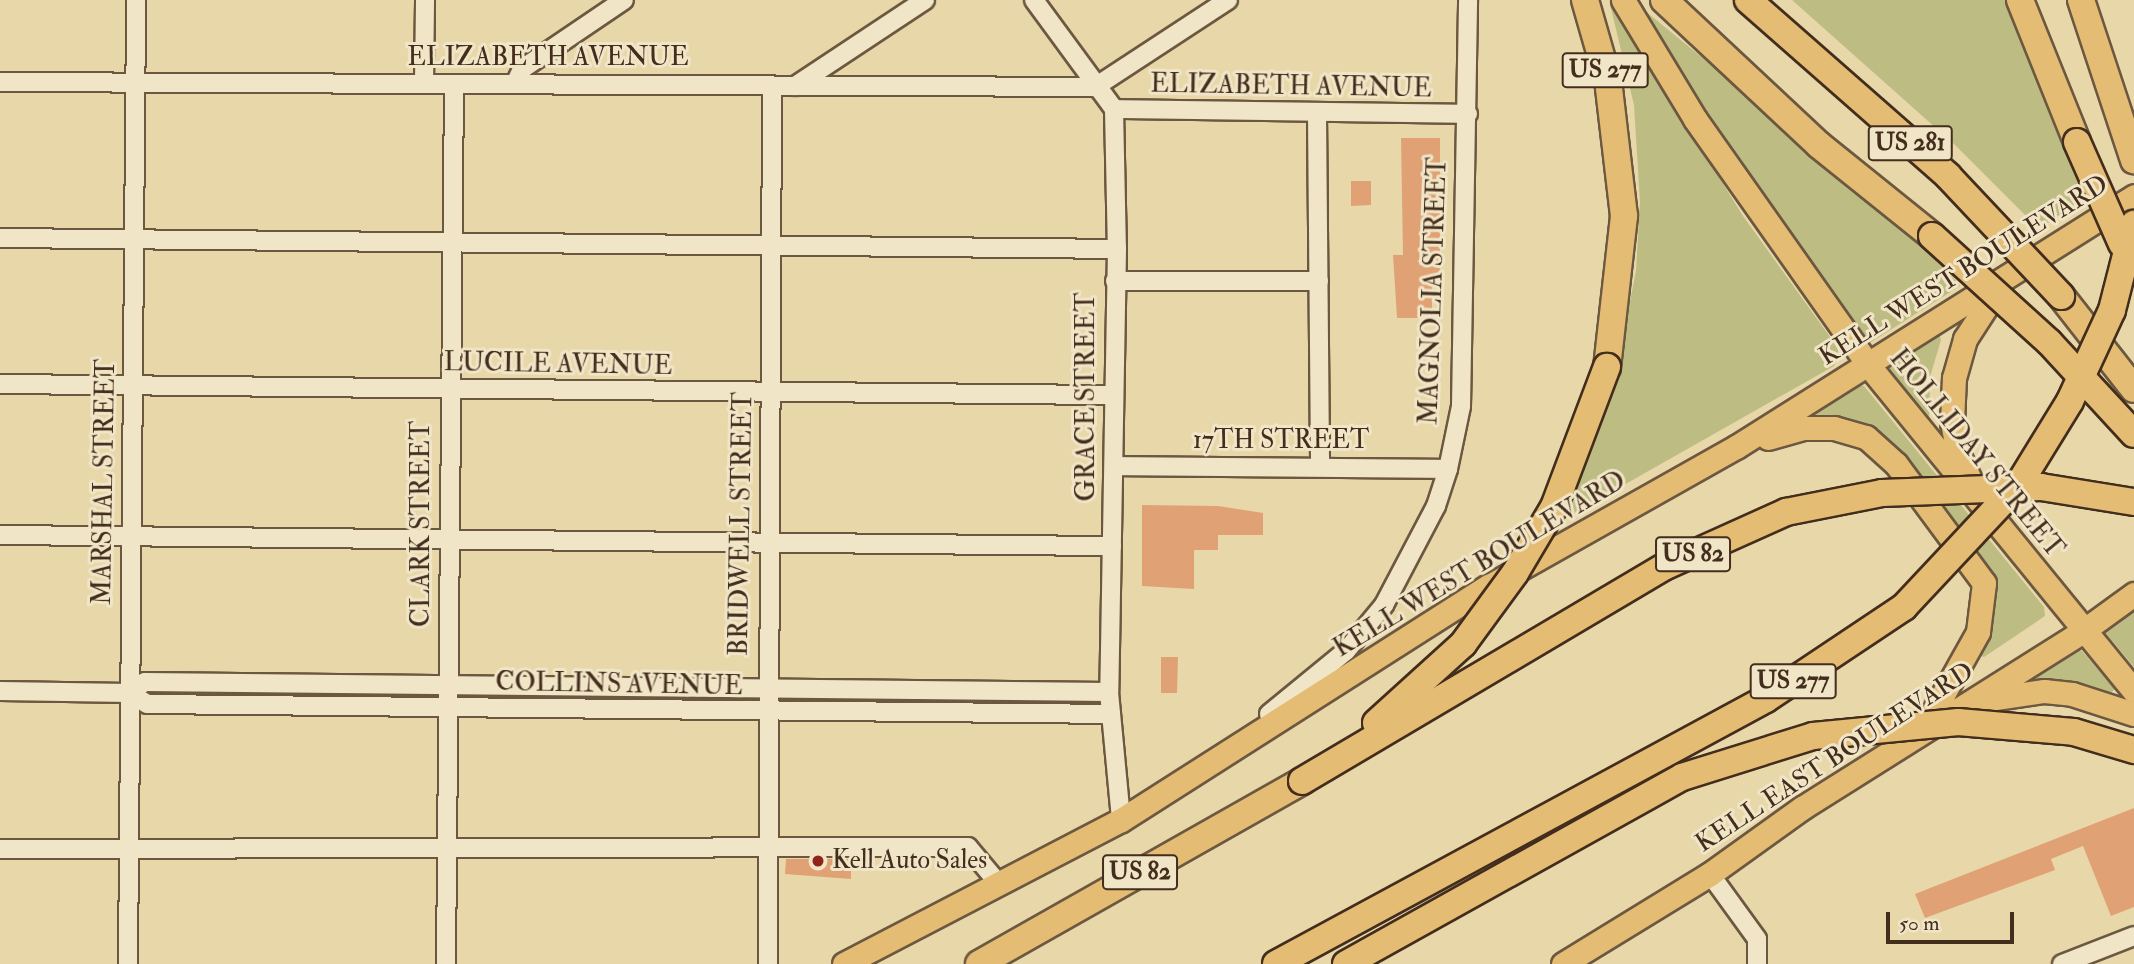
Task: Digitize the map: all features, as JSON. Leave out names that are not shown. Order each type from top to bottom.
[{"type":"highway","name":"US 277","points":[[1302,780],[1379,721],[1463,644],[1515,573],[1554,507],[1607,367],[1624,216],[1608,80],[1585,0]]},
{"type":"highway","points":[[1664,0],[1819,145],[1932,236],[2049,342],[2134,434]]},
{"type":"highway","name":"US 281","points":[[1748,0],[1948,176],[2061,296],[2134,389]]},
{"type":"highway","points":[[2020,0],[2077,142],[2134,265]]},
{"type":"highway","points":[[2081,0],[2134,160]]},
{"type":"highway","name":"US 277","points":[[1276,964],[1766,699],[1905,607],[2019,484],[2070,401],[2112,310],[2134,224]]},
{"type":"highway","name":"US 82","points":[[979,964],[1302,780],[1666,566],[1786,512],[1882,493],[2041,487],[2134,502]]},
{"type":"highway","points":[[1346,964],[1682,777],[1813,736],[1958,722],[2074,732],[2134,750]]},
{"type":"main road","name":"HOLLIDAY STREET","points":[[1623,0],[1695,119],[1869,366],[2134,691]]},
{"type":"main road","name":"KELL WEST BOULEVARD","points":[[844,964],[1121,820],[1489,586],[1736,447],[1869,366],[2134,196]]},
{"type":"main road","points":[[1983,509],[1958,453],[1952,423],[1954,378],[1965,339],[2002,282]]},
{"type":"main road","points":[[1736,447],[1802,428],[1834,428],[1866,438],[1896,464],[1984,583],[1978,632],[1922,733]]},
{"type":"main road","name":"KELL EAST BOULEVARD","points":[[1563,964],[1710,874],[1802,808],[2083,631],[2134,594]]},
{"type":"main road","points":[[1969,703],[2044,691],[2072,694],[2134,714]]},
{"type":"street","name":"MARSHAL STREET","points":[[128,964],[128,692],[136,0]]},
{"type":"street","points":[[424,84],[425,0]]},
{"type":"street","points":[[515,84],[522,69],[624,0]]},
{"type":"street","points":[[795,86],[925,0]]},
{"type":"street","points":[[1034,0],[1095,87],[1114,109]]},
{"type":"street","points":[[1095,87],[1228,0]]},
{"type":"street","name":"MAGNOLIA STREET","points":[[1121,820],[1282,705],[1346,651],[1384,605],[1436,506],[1448,469],[1461,406],[1468,0]]},
{"type":"street","name":"ELIZABETH AVENUE","points":[[0,82],[1095,87]]},
{"type":"street","name":"CLARK STREET","points":[[446,964],[444,845],[454,84]]},
{"type":"street","name":"BRIDWELL STREET","points":[[768,964],[766,688],[772,86]]},
{"type":"street","name":"ELIZABETH AVENUE","points":[[1114,109],[1317,114],[1468,114]]},
{"type":"street","name":"GRACE STREET","points":[[1114,109],[1117,249],[1109,692],[1121,820]]},
{"type":"street","points":[[1317,114],[1320,466]]},
{"type":"street","points":[[0,238],[1117,249]]},
{"type":"street","points":[[1115,281],[1319,281]]},
{"type":"street","name":"LUCILE AVENUE","points":[[0,384],[770,394],[1114,395]]},
{"type":"street","name":"17TH STREET","points":[[1114,466],[1448,469]]},
{"type":"street","points":[[0,535],[1112,546]]},
{"type":"street","name":"COLLINS AVENUE","points":[[0,691],[128,692],[145,682],[1109,692]]},
{"type":"street","name":"COLLINS AVENUE","points":[[128,692],[148,705],[767,713],[1111,714]]},
{"type":"street","points":[[0,849],[128,850],[444,845],[968,847],[999,884]]},
{"type":"street","points":[[1710,874],[1756,939],[1757,964]]},
{"type":"street","points":[[2062,964],[2134,936]]},
{"type":"shaded area","points":[[1609,0],[1743,216],[1838,348],[1838,358],[1834,366],[1555,524],[1596,434],[1615,377],[1636,271],[1640,202],[1634,105]]},
{"type":"shaded area","points":[[1792,0],[2011,0],[2089,195],[2039,229],[1955,145]]},
{"type":"shaded area","points":[[1644,10],[1919,235],[1960,286],[1868,344],[1745,172],[1660,42]]},
{"type":"shaded area","points":[[1939,332],[1941,340],[1930,377],[1929,424],[1885,367]]},
{"type":"shaded area","points":[[1854,384],[1864,386],[2044,607],[2045,616],[1984,657],[1978,655],[1991,626],[1993,600],[1890,445],[1806,420],[1803,413]]},
{"type":"shaded area","points":[[2134,601],[2134,667],[2104,631]]},
{"type":"shaded area","points":[[2072,648],[2082,651],[2115,689],[2109,695],[2030,683],[2028,678]]},
{"type":"building","points":[[1401,138],[1440,138],[1440,276],[1432,276],[1432,318],[1397,318],[1393,255],[1403,255]]},
{"type":"building","points":[[1351,181],[1371,181],[1371,205],[1351,206]]},
{"type":"building","points":[[1142,505],[1218,506],[1263,513],[1263,535],[1218,535],[1218,550],[1194,550],[1194,589],[1142,586]]},
{"type":"building","points":[[1161,657],[1178,657],[1177,693],[1161,693]]},
{"type":"building","points":[[2134,808],[2134,907],[2111,916],[2083,846],[2051,859],[2055,870],[1925,918],[1915,894]]},
{"type":"building","name":"Kell Auto Sales","points":[[786,859],[851,859],[851,879],[785,874]]},
{"type":"place","name":"Kell Auto Sales","points":[[818,861]]}]
